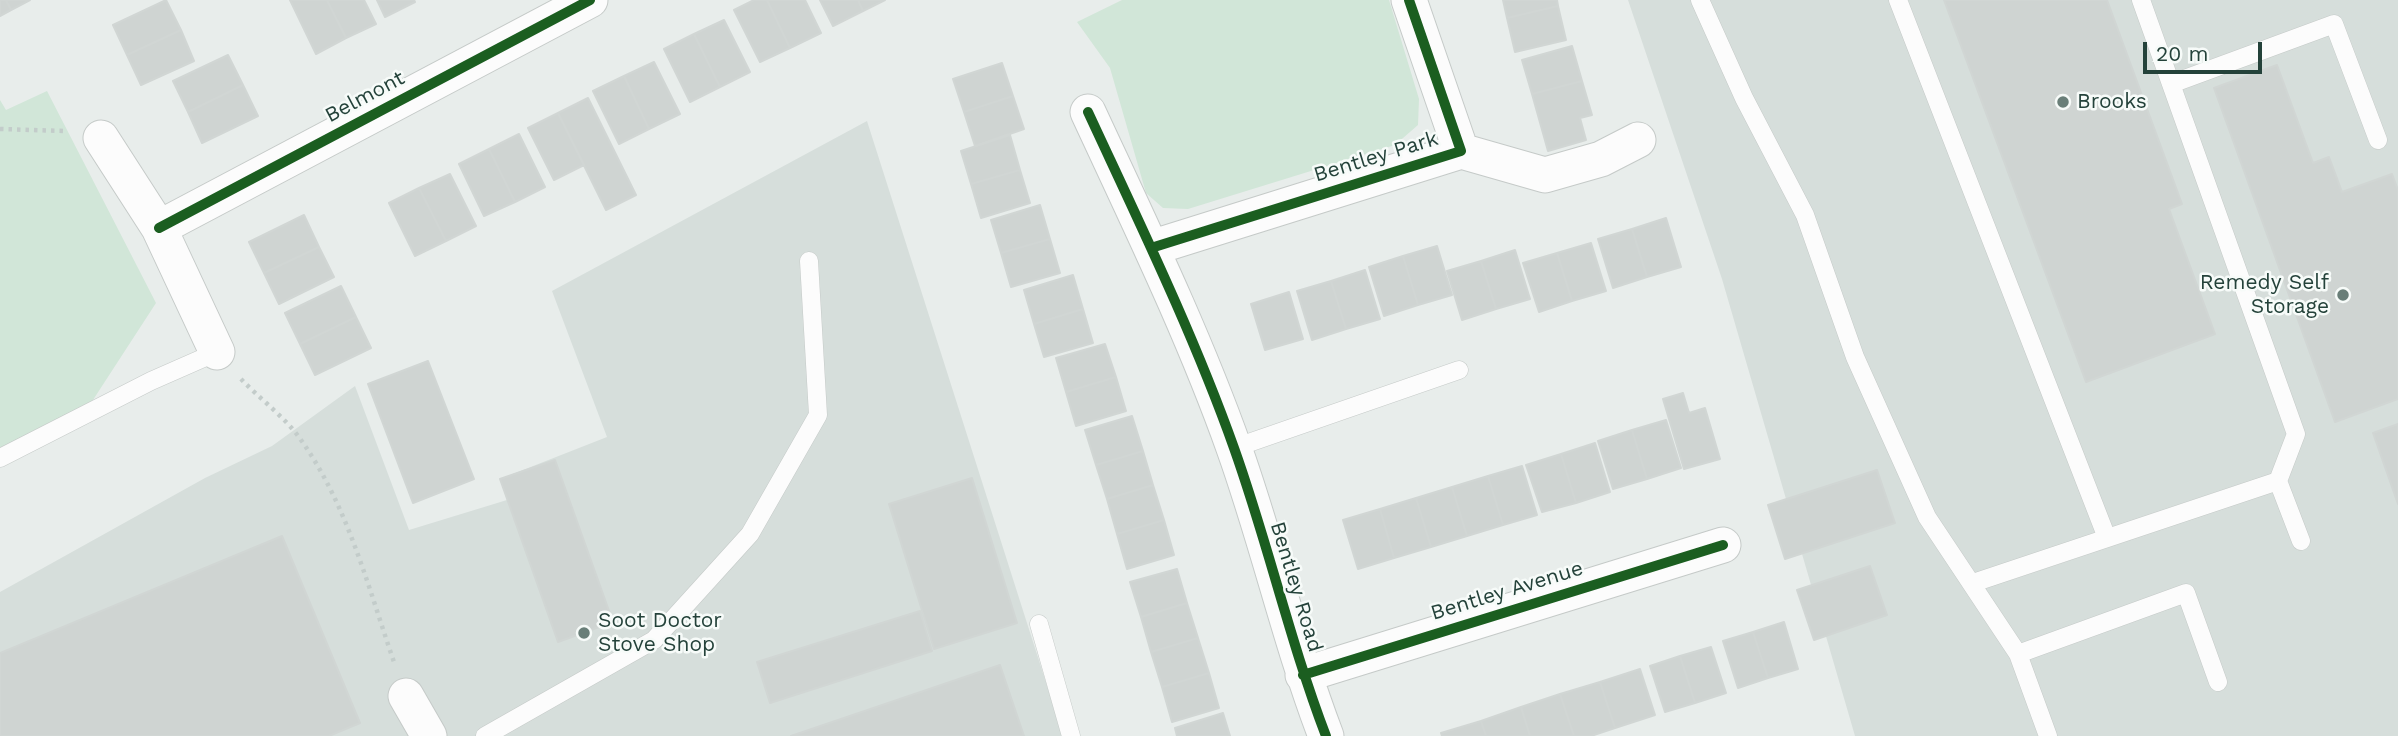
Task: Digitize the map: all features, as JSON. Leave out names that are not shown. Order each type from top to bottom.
[{"type":"street","name":"Belmont","points":[[159,228],[590,0]]},
{"type":"street","name":"Bentley Park","points":[[1409,0],[1461,151]]},
{"type":"street","points":[[1088,112],[1151,248],[1234,448]]},
{"type":"street","points":[[101,138],[159,228],[217,352]]},
{"type":"street","name":"Bentley Park","points":[[1151,248],[1461,151],[1545,175],[1601,159],[1638,140]]},
{"type":"street","name":"Bentley Road","points":[[1234,448],[1303,675],[1326,736]]},
{"type":"street","name":"Bentley Avenue","points":[[1303,675],[1723,545]]},
{"type":"street","points":[[406,696],[429,736]]},
{"type":"lane","points":[[1700,0],[1744,98],[1805,215],[1855,357],[1927,517],[2018,654],[2048,736]]},
{"type":"lane","points":[[1898,0],[2107,538]]},
{"type":"lane","points":[[2141,0],[2296,433],[2278,481],[2301,541]]},
{"type":"lane","points":[[2171,84],[2334,24],[2378,140]]},
{"type":"lane","points":[[485,736],[654,640],[750,534],[818,415],[809,261]]},
{"type":"lane","points":[[0,458],[151,381],[217,352]]},
{"type":"lane","points":[[1234,448],[1459,370]]},
{"type":"lane","points":[[1973,583],[2278,481]]},
{"type":"lane","points":[[2018,654],[2186,593],[2218,682]]},
{"type":"lane","points":[[1039,624],[1071,736]]},
{"type":"path","points":[[0,129],[76,131],[101,138]]},
{"type":"path","points":[[217,352],[300,438],[328,482],[351,537],[406,696]]},
{"type":"shaded area","points":[[1628,0],[2398,0],[2398,736],[1855,736],[1722,279]]},
{"type":"shaded area","points":[[867,121],[1063,736],[0,736],[0,592],[205,478],[272,446],[355,386],[409,530],[507,500],[500,479],[607,437],[552,291]]},
{"type":"green space","points":[[1122,0],[1389,0],[1419,99],[1418,125],[1395,145],[1188,209],[1163,208],[1146,193],[1110,68],[1077,22]]},
{"type":"green space","points":[[47,91],[156,303],[91,403],[0,449],[0,100],[6,110]]},
{"type":"building","points":[[0,0],[6,0],[11,10],[0,16]]},
{"type":"building","points":[[6,0],[30,0],[11,10]]},
{"type":"building","points":[[166,0],[181,30],[127,55],[113,25]]},
{"type":"building","points":[[290,0],[327,0],[346,38],[316,54]]},
{"type":"building","points":[[327,0],[364,0],[376,24],[346,38]]},
{"type":"building","points":[[377,0],[414,0],[415,2],[385,17]]},
{"type":"building","points":[[754,0],[767,0],[790,48],[760,62],[734,10]]},
{"type":"building","points":[[767,0],[805,0],[821,33],[790,48]]},
{"type":"building","points":[[820,0],[858,0],[863,11],[833,26]]},
{"type":"building","points":[[858,0],[885,0],[863,11]]},
{"type":"building","points":[[1503,0],[1557,0],[1558,6],[1507,18]]},
{"type":"building","name":"Brooks","points":[[1944,0],[2107,0],[2182,204],[2169,209],[2215,334],[2086,382]]},
{"type":"building","points":[[1558,6],[1566,40],[1515,52],[1507,18]]},
{"type":"building","points":[[724,20],[750,72],[720,87],[694,34]]},
{"type":"building","points":[[181,30],[194,61],[141,85],[127,55]]},
{"type":"building","points":[[694,34],[720,87],[690,102],[664,49]]},
{"type":"building","points":[[1572,46],[1582,81],[1532,94],[1522,60]]},
{"type":"building","points":[[228,55],[243,85],[188,112],[173,81]]},
{"type":"building","points":[[654,62],[680,114],[649,129],[624,76]]},
{"type":"building","points":[[1002,63],[1013,96],[964,112],[953,79]]},
{"type":"building","name":"Remedy Self Storage","points":[[2277,65],[2313,163],[2329,157],[2342,192],[2392,174],[2398,190],[2398,399],[2335,422],[2214,88]]},
{"type":"building","points":[[624,76],[649,129],[619,144],[593,91]]},
{"type":"building","points":[[1582,81],[1592,115],[1580,118],[1586,140],[1548,151],[1532,94]]},
{"type":"building","points":[[243,85],[258,116],[202,143],[188,112]]},
{"type":"building","points":[[1013,96],[1024,129],[975,146],[964,112]]},
{"type":"building","points":[[588,98],[636,195],[606,210],[558,113]]},
{"type":"building","points":[[558,113],[584,165],[554,180],[528,128]]},
{"type":"building","points":[[519,134],[545,187],[515,202],[489,149]]},
{"type":"building","points":[[1010,135],[1020,170],[971,184],[961,151]]},
{"type":"building","points":[[489,149],[515,202],[484,216],[459,164]]},
{"type":"building","points":[[1020,170],[1030,203],[981,218],[971,184]]},
{"type":"building","points":[[450,174],[476,226],[446,241],[419,188]]},
{"type":"building","points":[[419,188],[446,241],[415,256],[389,203]]},
{"type":"building","points":[[1040,205],[1050,239],[1001,253],[991,220]]},
{"type":"building","points":[[304,215],[319,247],[264,273],[249,242]]},
{"type":"building","points":[[1666,218],[1681,267],[1647,277],[1632,229]]},
{"type":"building","points":[[1632,229],[1647,277],[1613,288],[1598,239]]},
{"type":"building","points":[[1050,239],[1060,273],[1011,287],[1001,253]]},
{"type":"building","points":[[1591,243],[1606,291],[1572,301],[1557,253]]},
{"type":"building","points":[[1437,246],[1452,295],[1418,305],[1403,256]]},
{"type":"building","points":[[319,247],[334,277],[279,304],[264,273]]},
{"type":"building","points":[[1515,250],[1530,299],[1496,309],[1481,261]]},
{"type":"building","points":[[1557,253],[1572,301],[1539,312],[1523,263]]},
{"type":"building","points":[[1403,256],[1418,305],[1384,316],[1369,267]]},
{"type":"building","points":[[1481,261],[1496,309],[1462,320],[1447,271]]},
{"type":"building","points":[[1365,270],[1380,319],[1346,329],[1331,281]]},
{"type":"building","points":[[1073,275],[1083,309],[1034,324],[1024,290]]},
{"type":"building","points":[[1331,281],[1346,329],[1312,340],[1297,291]]},
{"type":"building","points":[[341,286],[356,317],[300,344],[285,313]]},
{"type":"building","points":[[1289,292],[1303,339],[1265,350],[1251,304]]},
{"type":"building","points":[[1083,309],[1093,343],[1044,357],[1034,324]]},
{"type":"building","points":[[356,317],[371,348],[315,375],[300,344]]},
{"type":"building","points":[[1105,344],[1116,377],[1066,392],[1056,358]]},
{"type":"building","points":[[428,361],[474,479],[413,503],[368,384]]},
{"type":"building","points":[[1116,377],[1126,411],[1076,426],[1066,392]]},
{"type":"building","points":[[1683,393],[1689,413],[1705,408],[1720,459],[1684,469],[1663,399]]},
{"type":"building","points":[[1132,416],[1143,451],[1096,465],[1085,430]]},
{"type":"building","points":[[1666,420],[1681,468],[1647,479],[1632,430]]},
{"type":"building","points":[[2398,424],[2398,504],[2373,433]]},
{"type":"building","points":[[1632,430],[1647,479],[1613,489],[1598,441]]},
{"type":"building","points":[[1595,443],[1610,492],[1576,503],[1561,454]]},
{"type":"building","points":[[1143,451],[1153,485],[1107,499],[1096,465]]},
{"type":"building","points":[[1561,454],[1576,503],[1542,512],[1526,465]]},
{"type":"building","points":[[555,460],[613,622],[558,642],[500,479]]},
{"type":"building","points":[[1522,466],[1537,515],[1503,525],[1488,476]]},
{"type":"building","points":[[1877,470],[1895,523],[1785,559],[1768,505]]},
{"type":"building","points":[[1488,476],[1503,525],[1467,536],[1452,487]]},
{"type":"building","points":[[972,478],[1017,623],[934,649],[889,504]]},
{"type":"building","points":[[1153,485],[1164,520],[1117,534],[1107,499]]},
{"type":"building","points":[[1452,487],[1467,536],[1431,547],[1416,498]]},
{"type":"building","points":[[1416,498],[1431,547],[1394,558],[1380,509]]},
{"type":"building","points":[[1380,509],[1394,558],[1358,569],[1343,520]]},
{"type":"building","points":[[1164,520],[1174,555],[1127,569],[1117,534]]},
{"type":"building","points":[[282,536],[360,723],[329,736],[0,736],[0,653]]},
{"type":"building","points":[[1870,566],[1887,615],[1814,640],[1797,590]]},
{"type":"building","points":[[1177,569],[1187,603],[1141,617],[1130,582]]},
{"type":"building","points":[[1187,603],[1198,638],[1151,652],[1141,617]]},
{"type":"building","points":[[920,611],[932,651],[770,703],[757,662]]},
{"type":"building","points":[[1784,622],[1798,669],[1768,678],[1753,632]]},
{"type":"building","points":[[1753,632],[1768,678],[1738,688],[1723,641]]},
{"type":"building","points":[[1198,638],[1209,673],[1162,687],[1151,652]]},
{"type":"building","points":[[1711,647],[1726,693],[1695,703],[1680,656]]},
{"type":"building","points":[[1680,656],[1695,703],[1665,712],[1650,666]]},
{"type":"building","points":[[1000,665],[1024,736],[791,736]]},
{"type":"building","points":[[1640,669],[1655,715],[1615,728],[1600,682]]},
{"type":"building","points":[[1209,673],[1219,708],[1172,722],[1162,687]]},
{"type":"building","points":[[1600,682],[1615,728],[1591,736],[1574,736],[1560,694]]},
{"type":"building","points":[[1560,694],[1574,736],[1530,736],[1521,707]]},
{"type":"building","points":[[1521,707],[1530,736],[1486,736],[1481,721]]},
{"type":"building","points":[[1223,713],[1230,736],[1177,736],[1175,728]]},
{"type":"building","points":[[1481,721],[1486,736],[1442,736],[1441,733]]},
{"type":"cycle path","points":[[159,228],[590,0]]},
{"type":"cycle path","points":[[1151,248],[1461,151],[1409,0]]},
{"type":"cycle path","points":[[1088,112],[1165,278],[1218,405],[1246,484],[1301,665],[1326,736]]},
{"type":"cycle path","points":[[1303,675],[1723,545]]},
{"type":"place","name":"Brooks","points":[[2063,102]]},
{"type":"place","name":"Remedy Self Storage","points":[[2343,295]]},
{"type":"place","name":"Soot Doctor Stove Shop","points":[[584,633]]}]
